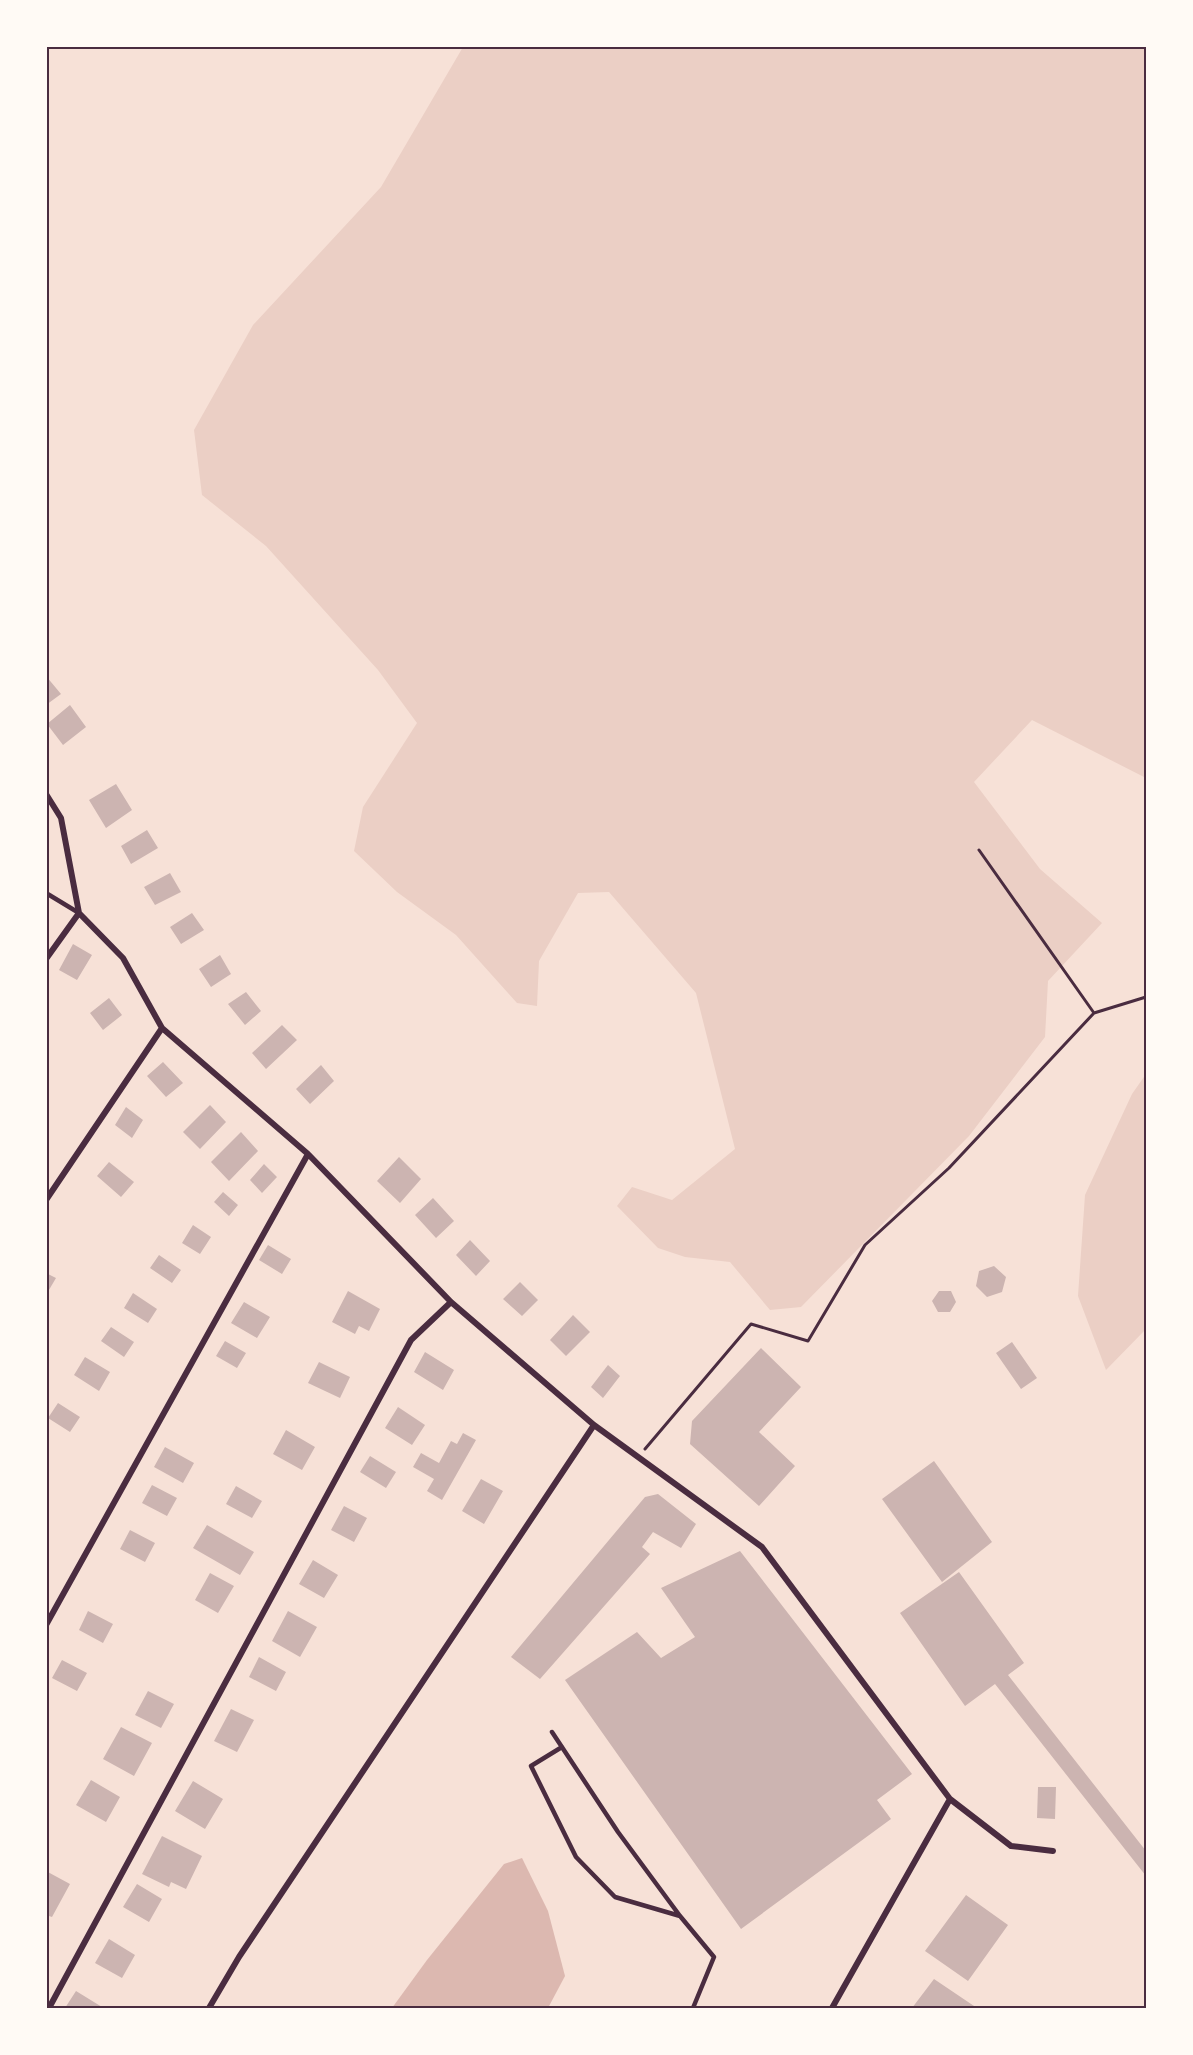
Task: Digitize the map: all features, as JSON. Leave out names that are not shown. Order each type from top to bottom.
[{"type":"street","points":[[46,794],[61,818],[79,914],[123,958],[162,1028],[308,1154],[451,1302],[594,1425],[762,1547],[950,1799],[1011,1846],[1053,1851]]},
{"type":"street","points":[[46,959],[79,914]]},
{"type":"street","points":[[46,1200],[162,1028]]},
{"type":"street","points":[[46,1624],[308,1154]]},
{"type":"street","points":[[49,2008],[411,1340],[451,1302]]},
{"type":"street","points":[[208,2008],[239,1957],[594,1425]]},
{"type":"street","points":[[832,2008],[950,1799]]},
{"type":"lane","points":[[46,893],[79,914]]},
{"type":"lane","points":[[552,1732],[618,1832],[680,1916],[714,1957],[693,2008]]},
{"type":"lane","points":[[562,1747],[531,1766],[576,1857],[615,1897],[680,1916]]},
{"type":"path","points":[[979,850],[1094,1013]]},
{"type":"path","points":[[639,1458],[751,1324],[808,1341],[865,1245],[949,1168],[1094,1013],[1146,997]]},
{"type":"shaded area","points":[[463,47],[1146,47],[1146,778],[1032,720],[974,782],[1040,869],[1102,923],[1048,981],[1045,1037],[969,1136],[801,1307],[770,1310],[730,1262],[685,1257],[658,1248],[617,1206],[632,1187],[672,1200],[735,1149],[696,993],[609,892],[578,893],[539,961],[537,1006],[517,1003],[456,935],[397,892],[354,851],[363,807],[417,723],[378,670],[266,546],[202,495],[194,430],[253,325],[381,187]]},
{"type":"shaded area","points":[[1146,1074],[1146,1329],[1106,1370],[1078,1296],[1085,1195],[1132,1094]]},
{"type":"shaded area","points":[[522,1858],[548,1911],[565,1976],[548,2008],[392,2008],[427,1960],[504,1864]]},
{"type":"building","points":[[46,676],[61,694],[46,705]]},
{"type":"building","points":[[70,705],[86,727],[63,745],[47,724]]},
{"type":"building","points":[[116,784],[132,810],[106,828],[89,800]]},
{"type":"building","points":[[147,830],[158,848],[131,864],[121,846]]},
{"type":"building","points":[[170,873],[181,892],[155,905],[144,887]]},
{"type":"building","points":[[192,913],[204,930],[181,944],[170,927]]},
{"type":"building","points":[[73,944],[92,955],[77,980],[59,970]]},
{"type":"building","points":[[220,955],[231,974],[211,987],[199,969]]},
{"type":"building","points":[[246,992],[261,1011],[245,1025],[228,1004]]},
{"type":"building","points":[[109,998],[122,1015],[103,1030],[90,1013]]},
{"type":"building","points":[[282,1025],[297,1040],[266,1069],[252,1053]]},
{"type":"building","points":[[163,1062],[183,1083],[166,1097],[147,1076]]},
{"type":"building","points":[[321,1065],[334,1081],[310,1104],[296,1089]]},
{"type":"building","points":[[210,1105],[226,1122],[200,1149],[183,1132]]},
{"type":"building","points":[[126,1107],[143,1120],[132,1138],[115,1125]]},
{"type":"building","points":[[241,1132],[258,1151],[229,1181],[211,1162]]},
{"type":"building","points":[[399,1157],[421,1179],[400,1203],[377,1181]]},
{"type":"building","points":[[109,1162],[134,1182],[121,1197],[97,1176]]},
{"type":"building","points":[[264,1164],[277,1177],[262,1193],[250,1180]]},
{"type":"building","points":[[223,1192],[238,1205],[229,1216],[214,1202]]},
{"type":"building","points":[[433,1198],[454,1221],[436,1238],[415,1215]]},
{"type":"building","points":[[193,1225],[211,1237],[200,1254],[182,1243]]},
{"type":"building","points":[[470,1240],[490,1261],[476,1276],[456,1255]]},
{"type":"building","points":[[268,1245],[291,1259],[282,1274],[259,1260]]},
{"type":"building","points":[[159,1255],[181,1270],[172,1283],[150,1268]]},
{"type":"building","points":[[994,1266],[1006,1277],[1002,1292],[987,1297],[976,1286],[979,1271]]},
{"type":"building","points":[[46,1273],[56,1278],[46,1295]]},
{"type":"building","points":[[520,1282],[538,1300],[522,1316],[503,1299]]},
{"type":"building","points":[[348,1291],[380,1309],[369,1331],[359,1326],[355,1334],[332,1322]]},
{"type":"building","points":[[939,1291],[951,1291],[956,1302],[950,1312],[938,1312],[932,1301]]},
{"type":"building","points":[[133,1293],[157,1309],[148,1323],[124,1308]]},
{"type":"building","points":[[244,1302],[270,1317],[257,1338],[231,1323]]},
{"type":"building","points":[[573,1315],[590,1332],[566,1356],[550,1340]]},
{"type":"building","points":[[111,1327],[134,1342],[124,1357],[101,1341]]},
{"type":"building","points":[[225,1341],[246,1353],[237,1368],[216,1356]]},
{"type":"building","points":[[1012,1342],[1037,1378],[1021,1389],[996,1353]]},
{"type":"building","points":[[761,1348],[801,1387],[759,1432],[795,1466],[759,1506],[690,1444],[692,1421]]},
{"type":"building","points":[[425,1352],[454,1370],[443,1390],[414,1372]]},
{"type":"building","points":[[85,1357],[110,1372],[99,1391],[74,1375]]},
{"type":"building","points":[[319,1362],[350,1377],[340,1398],[308,1383]]},
{"type":"building","points":[[608,1365],[620,1376],[603,1398],[591,1387]]},
{"type":"building","points":[[58,1403],[80,1417],[70,1432],[48,1418]]},
{"type":"building","points":[[398,1407],[425,1425],[412,1445],[385,1428]]},
{"type":"building","points":[[286,1430],[315,1447],[302,1470],[273,1454]]},
{"type":"building","points":[[463,1433],[476,1440],[442,1500],[427,1491],[434,1479],[413,1467],[421,1453],[439,1463],[451,1441],[457,1444]]},
{"type":"building","points":[[165,1447],[194,1463],[183,1483],[154,1467]]},
{"type":"building","points":[[370,1456],[396,1472],[386,1488],[360,1472]]},
{"type":"building","points":[[934,1461],[992,1542],[942,1582],[882,1499]]},
{"type":"building","points":[[481,1479],[503,1491],[484,1524],[462,1511]]},
{"type":"building","points":[[152,1485],[177,1498],[167,1516],[142,1503]]},
{"type":"building","points":[[236,1486],[262,1501],[252,1518],[226,1504]]},
{"type":"building","points":[[658,1494],[696,1524],[681,1548],[653,1532],[642,1547],[650,1554],[540,1679],[511,1657],[645,1497]]},
{"type":"building","points":[[344,1506],[367,1518],[354,1542],[331,1530]]},
{"type":"building","points":[[207,1525],[254,1552],[240,1575],[193,1548]]},
{"type":"building","points":[[130,1530],[155,1543],[145,1562],[120,1549]]},
{"type":"building","points":[[740,1551],[912,1774],[877,1800],[891,1819],[741,1929],[565,1680],[637,1632],[661,1658],[695,1637],[661,1588]]},
{"type":"building","points":[[313,1560],[338,1575],[324,1598],[299,1584]]},
{"type":"building","points":[[959,1572],[1024,1663],[1008,1675],[1146,1851],[1146,1876],[995,1684],[965,1706],[900,1613]]},
{"type":"building","points":[[210,1573],[234,1586],[218,1613],[195,1600]]},
{"type":"building","points":[[88,1611],[113,1624],[103,1643],[79,1630]]},
{"type":"building","points":[[288,1611],[317,1627],[300,1657],[272,1641]]},
{"type":"building","points":[[259,1657],[286,1672],[276,1691],[249,1677]]},
{"type":"building","points":[[62,1660],[87,1673],[77,1691],[52,1678]]},
{"type":"building","points":[[148,1691],[174,1704],[161,1728],[135,1715]]},
{"type":"building","points":[[231,1709],[254,1720],[237,1752],[214,1741]]},
{"type":"building","points":[[121,1727],[152,1743],[134,1776],[103,1759]]},
{"type":"building","points":[[91,1780],[120,1797],[106,1822],[76,1805]]},
{"type":"building","points":[[193,1781],[223,1799],[205,1829],[175,1811]]},
{"type":"building","points":[[1038,1787],[1056,1787],[1055,1819],[1037,1818]]},
{"type":"building","points":[[162,1836],[202,1856],[186,1889],[171,1882],[169,1887],[142,1874]]},
{"type":"building","points":[[46,1871],[70,1884],[52,1917],[46,1915]]},
{"type":"building","points":[[137,1884],[162,1899],[149,1922],[123,1907]]},
{"type":"building","points":[[966,1895],[1008,1925],[968,1981],[925,1951]]},
{"type":"building","points":[[109,1939],[135,1955],[122,1978],[95,1963]]},
{"type":"building","points":[[934,1979],[977,2008],[912,2008]]},
{"type":"building","points":[[76,1991],[102,2007],[65,2008]]}]
